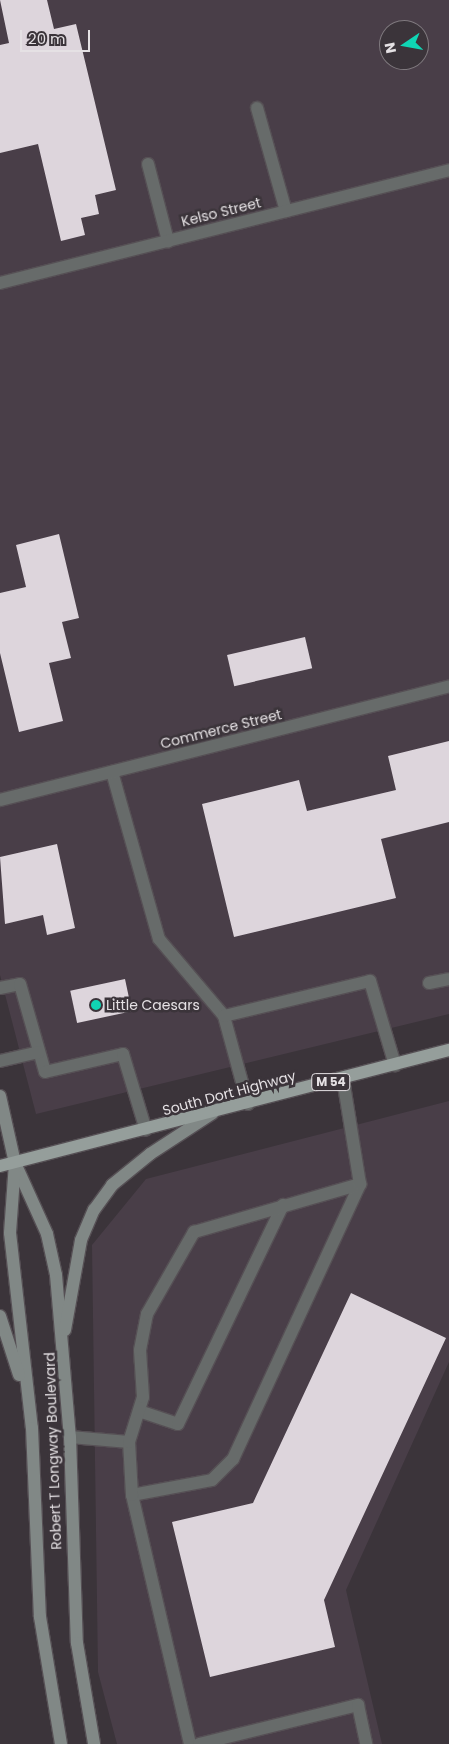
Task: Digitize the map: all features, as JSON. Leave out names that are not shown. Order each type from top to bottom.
[{"type":"main road","name":"South Dort Highway","points":[[15,1162],[213,1114],[449,1050]]},
{"type":"main road","name":"M 54","points":[[0,1166],[15,1162]]},
{"type":"street","points":[[257,108],[286,211]]},
{"type":"street","points":[[148,164],[168,241]]},
{"type":"street","name":"Kelso Street","points":[[0,283],[449,170]]},
{"type":"street","name":"Commerce Street","points":[[0,800],[449,686]]},
{"type":"street","points":[[112,772],[159,939],[224,1016],[248,1104]]},
{"type":"street","points":[[429,983],[449,979]]},
{"type":"street","points":[[224,1016],[370,981],[395,1065]]},
{"type":"street","points":[[0,988],[20,984],[45,1072],[122,1054],[146,1130]]},
{"type":"street","points":[[0,1061],[40,1052]]},
{"type":"street","points":[[132,1495],[212,1480],[233,1459],[360,1184],[343,1079]]},
{"type":"street","name":"Robert T Longway Boulevard","points":[[0,1096],[15,1162],[47,1234],[63,1340],[70,1438],[77,1643],[94,1744]]},
{"type":"street","points":[[63,1340],[81,1240],[94,1210],[112,1185],[150,1154],[213,1114]]},
{"type":"street","name":"Robert T Longway Boulevard","points":[[15,1162],[10,1233],[32,1428],[40,1617],[61,1744]]},
{"type":"street","points":[[190,1744],[132,1495],[130,1442],[143,1397],[140,1350],[147,1314],[194,1232],[360,1184]]},
{"type":"street","points":[[139,1412],[178,1424],[283,1205]]},
{"type":"street","points":[[0,1316],[32,1428]]},
{"type":"street","points":[[70,1438],[130,1442]]},
{"type":"street","points":[[199,1744],[358,1705],[366,1744]]},
{"type":"shaded area","points":[[0,0],[449,0],[449,1014],[36,1114],[0,975]]},
{"type":"shaded area","points":[[449,1101],[449,1362],[346,1590],[382,1744],[117,1744],[98,1672],[92,1245],[146,1179]]},
{"type":"building","points":[[0,0],[47,0],[54,29],[76,24],[116,190],[95,195],[99,214],[81,218],[85,235],[61,241],[38,144],[0,153],[0,45],[9,43]]},
{"type":"building","points":[[59,534],[79,618],[62,622],[71,658],[49,663],[63,721],[19,732],[0,653],[0,593],[26,587],[16,545]]},
{"type":"building","points":[[305,637],[312,668],[234,686],[227,655]]},
{"type":"building","points":[[449,741],[449,822],[381,839],[396,898],[234,937],[202,804],[299,780],[307,811],[396,790],[388,756]]},
{"type":"building","points":[[57,844],[75,928],[47,935],[43,915],[5,924],[0,857]]},
{"type":"building","points":[[125,979],[132,1011],[77,1023],[70,991]]},
{"type":"building","points":[[351,1293],[446,1338],[324,1600],[335,1647],[210,1677],[172,1522],[253,1503]]},
{"type":"place","name":"Little Caesars","points":[[96,1005]]}]
